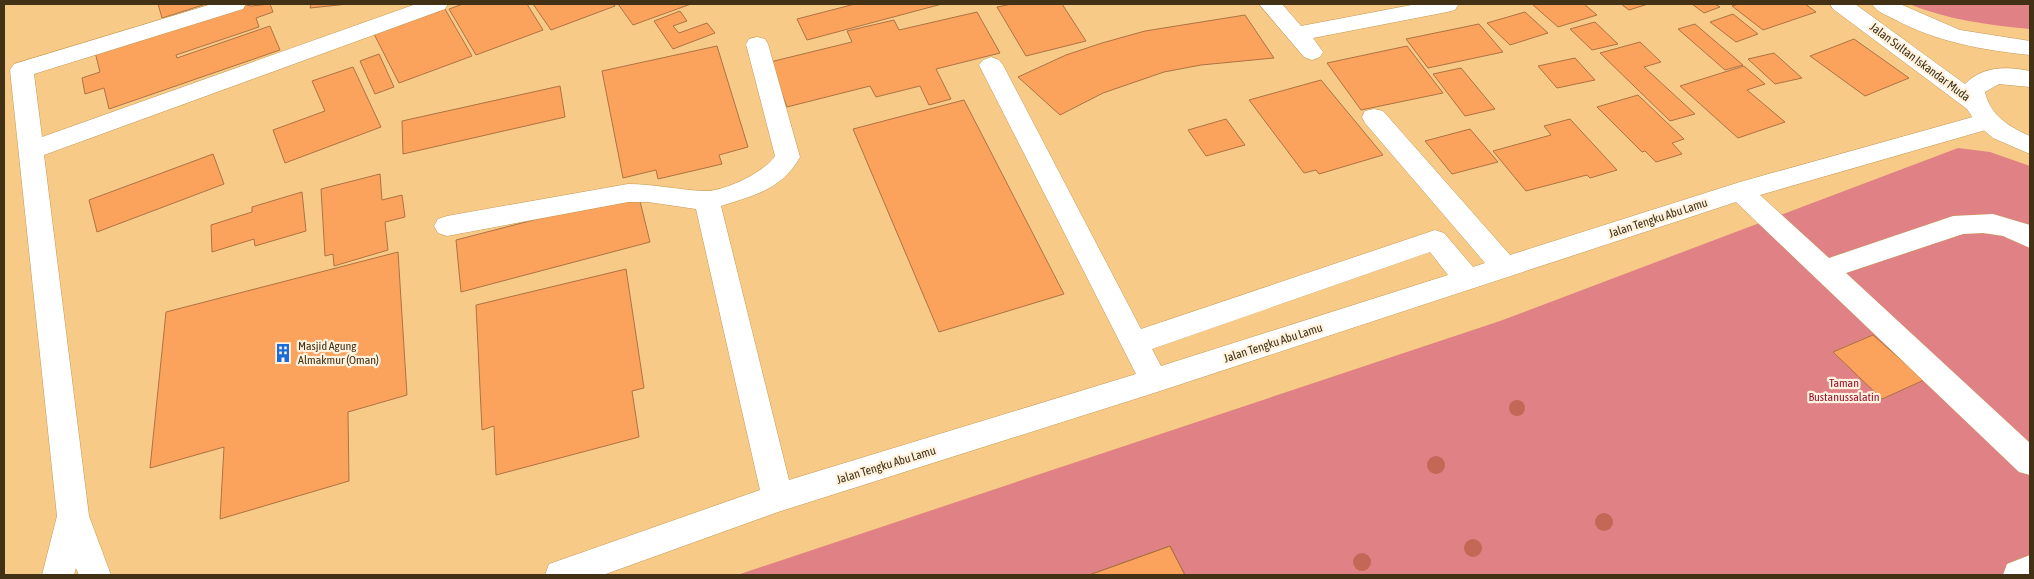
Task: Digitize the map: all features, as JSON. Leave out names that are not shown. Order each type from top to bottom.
[{"type":"main road","points":[[95,575],[73,516],[31,150],[13,72],[235,4]]},
{"type":"main road","points":[[31,150],[437,4]]},
{"type":"main road","points":[[1270,4],[1312,52]]},
{"type":"main road","name":"Jalan Sultan Iskandar Muda","points":[[1841,4],[1981,112],[2002,132],[2030,146]]},
{"type":"main road","name":"Jalan Sultan Iskandar Muda","points":[[1883,4],[1913,20],[1956,37],[2030,48]]},
{"type":"main road","points":[[1296,34],[1447,5]]},
{"type":"main road","points":[[447,226],[628,193],[648,193],[707,201],[772,176],[784,165],[788,157],[757,44]]},
{"type":"main road","points":[[990,65],[1154,381]]},
{"type":"main road","points":[[1981,112],[1972,90],[1980,81],[1995,76],[2015,76],[2030,79]]},
{"type":"main road","name":"Jalan Tengku Abu Lamu","points":[[562,575],[778,498],[1154,381],[1981,112]]},
{"type":"main road","points":[[1374,117],[1505,267]]},
{"type":"main road","points":[[1740,191],[2030,462]]},
{"type":"main road","points":[[707,201],[778,498]]},
{"type":"main road","points":[[1825,270],[1953,226],[1973,222],[1987,223],[2006,228],[2030,238]]},
{"type":"main road","points":[[1134,343],[1435,240],[1468,279]]},
{"type":"main road","points":[[58,575],[73,516]]},
{"type":"main road","points":[[2019,575],[2030,570]]},
{"type":"green space","points":[[1909,4],[2030,4],[2030,29],[1984,24],[1954,18]]},
{"type":"green space","name":"Taman Bustanussalatin","points":[[1958,148],[1990,152],[2030,166],[2030,562],[2003,575],[737,575],[1500,321]]},
{"type":"building","points":[[158,4],[206,4],[162,18]]},
{"type":"building","points":[[243,4],[251,6],[270,4],[273,12],[256,18],[259,27],[176,55],[177,58],[270,26],[280,50],[109,109],[104,88],[85,94],[82,78],[100,72],[95,52]]},
{"type":"building","points":[[311,4],[348,4],[310,8]]},
{"type":"building","points":[[463,4],[527,4],[543,30],[476,55],[449,9]]},
{"type":"building","points":[[533,4],[614,4],[615,6],[551,30]]},
{"type":"building","points":[[618,4],[691,4],[633,25]]},
{"type":"building","points":[[855,4],[942,4],[807,40],[797,19]]},
{"type":"building","points":[[1012,4],[1062,4],[1086,41],[1026,56],[997,7]]},
{"type":"building","points":[[1532,4],[1584,4],[1597,15],[1558,27]]},
{"type":"building","points":[[1621,4],[1648,4],[1629,10]]},
{"type":"building","points":[[1692,4],[1715,4],[1720,7],[1704,13]]},
{"type":"building","points":[[1739,4],[1805,4],[1816,12],[1763,30],[1732,6]]},
{"type":"building","points":[[445,9],[472,56],[399,83],[374,34]]},
{"type":"building","points":[[680,11],[687,21],[673,26],[679,33],[707,23],[715,33],[673,49],[654,21]]},
{"type":"building","points":[[977,12],[1000,53],[936,69],[951,99],[929,105],[920,86],[876,97],[870,86],[787,107],[770,62],[852,42],[847,31],[894,20],[899,30]]},
{"type":"building","points":[[1525,12],[1548,33],[1510,45],[1487,23]]},
{"type":"building","points":[[1733,14],[1758,34],[1736,42],[1710,22]]},
{"type":"building","points":[[1245,15],[1274,58],[1201,65],[1164,72],[1103,93],[1060,115],[1018,77],[1066,55],[1145,31]]},
{"type":"building","points":[[1595,22],[1618,44],[1592,50],[1570,29]]},
{"type":"building","points":[[1479,24],[1503,52],[1428,68],[1406,39]]},
{"type":"building","points":[[1695,24],[1743,65],[1725,70],[1678,29]]},
{"type":"building","points":[[1854,39],[1909,78],[1865,96],[1810,56]]},
{"type":"building","points":[[1640,42],[1661,62],[1644,67],[1695,114],[1670,121],[1600,53]]},
{"type":"building","points":[[717,46],[748,147],[719,155],[722,164],[658,179],[656,170],[623,178],[602,71]]},
{"type":"building","points":[[1407,46],[1443,93],[1361,110],[1327,63]]},
{"type":"building","points":[[1774,53],[1802,78],[1775,84],[1748,59]]},
{"type":"building","points":[[379,54],[394,87],[375,94],[360,61]]},
{"type":"building","points":[[1575,58],[1595,80],[1557,88],[1538,66]]},
{"type":"building","points":[[1744,66],[1765,84],[1747,90],[1785,122],[1738,138],[1680,86]]},
{"type":"building","points":[[353,67],[381,127],[285,163],[273,130],[325,111],[312,81]]},
{"type":"building","points":[[1461,68],[1495,109],[1465,116],[1433,74]]},
{"type":"building","points":[[1321,80],[1383,155],[1319,174],[1316,170],[1304,173],[1249,100]]},
{"type":"building","points":[[560,86],[565,117],[403,154],[402,121]]},
{"type":"building","points":[[1638,95],[1684,139],[1672,143],[1682,154],[1656,162],[1645,151],[1642,152],[1597,107]]},
{"type":"building","points":[[964,100],[1064,294],[939,332],[853,129]]},
{"type":"building","points":[[1226,119],[1245,145],[1206,156],[1188,130]]},
{"type":"building","points":[[1570,119],[1617,170],[1590,178],[1587,175],[1526,191],[1493,151],[1551,135],[1544,126]]},
{"type":"building","points":[[1470,129],[1498,162],[1452,174],[1425,141]]},
{"type":"building","points":[[213,154],[224,184],[97,232],[89,200]]},
{"type":"building","points":[[380,174],[382,200],[402,195],[405,217],[385,222],[388,250],[334,266],[333,254],[325,256],[321,189]]},
{"type":"building","points":[[302,192],[306,231],[255,246],[254,239],[212,252],[211,225],[252,212],[252,207]]},
{"type":"building","points":[[638,193],[650,242],[461,292],[456,240]]},
{"type":"building","name":"Masjid Agung Almakmur (Oman)","points":[[398,252],[407,395],[348,412],[349,481],[220,519],[224,447],[150,468],[166,312]]},
{"type":"building","points":[[626,269],[644,388],[632,391],[639,437],[496,475],[494,426],[482,430],[476,305]]},
{"type":"building","points":[[1873,335],[1924,380],[1882,399],[1833,352]]},
{"type":"building","points":[[1170,546],[1185,575],[1089,575]]},
{"type":"building","points":[[1170,546],[1185,575],[1089,575]]},
{"type":"place","name":"Masjid Agung Almakmur (Oman)","points":[[283,353]]}]
